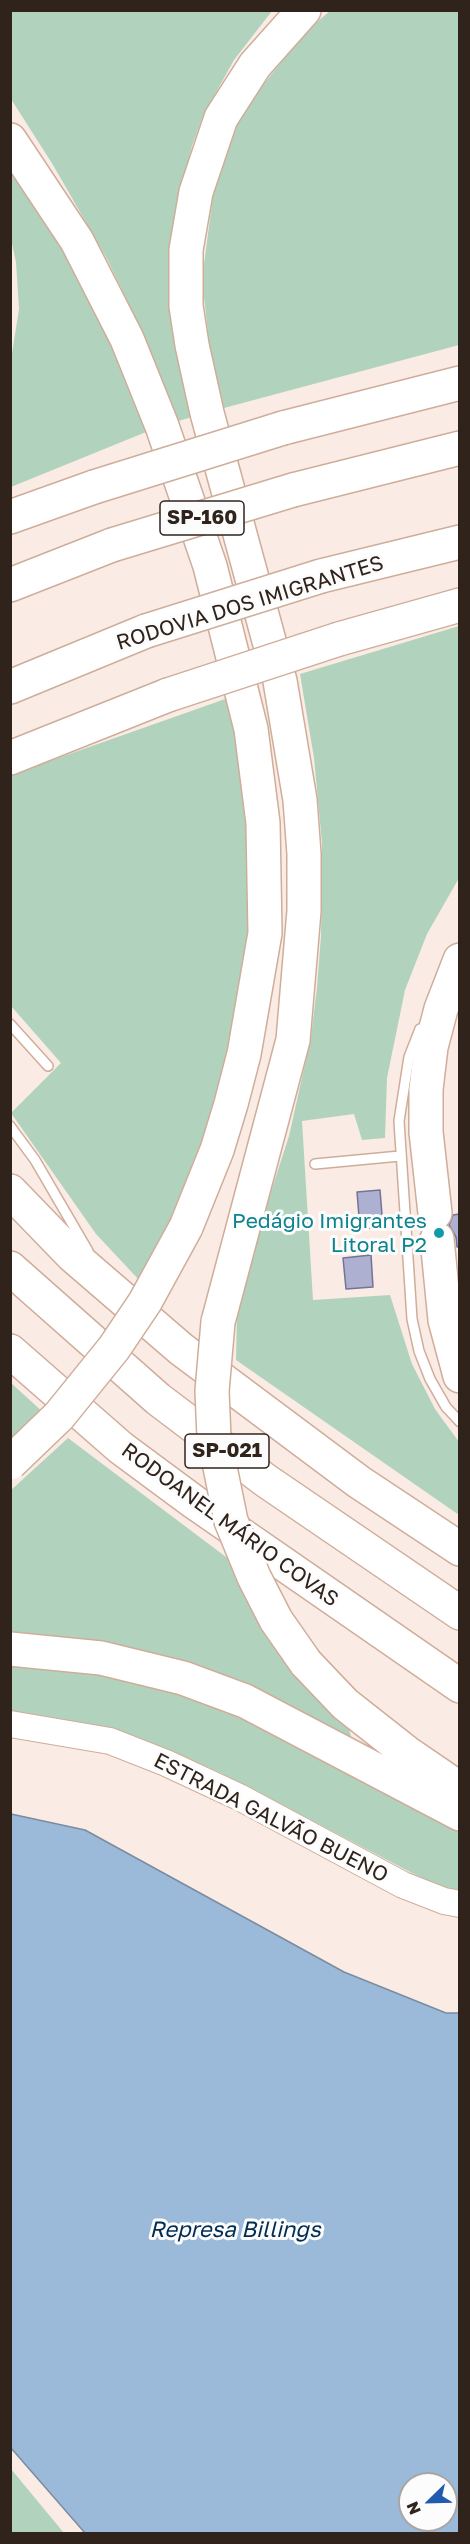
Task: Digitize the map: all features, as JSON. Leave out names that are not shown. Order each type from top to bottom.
[{"type":"highway","points":[[304,10],[255,65],[221,118],[196,192],[186,250],[186,297],[192,345],[207,412],[280,681],[300,800],[304,854],[303,923],[293,1040],[218,1322],[212,1391],[214,1438],[231,1521],[254,1577],[276,1620],[306,1663],[345,1704],[406,1752],[459,1789]]},
{"type":"highway","points":[[10,140],[76,241],[127,339],[162,426],[210,566],[251,729],[263,823],[265,933],[244,1054],[231,1104],[217,1150],[186,1227],[145,1302],[114,1348],[59,1416],[10,1463]]},
{"type":"highway","points":[[10,517],[94,487],[283,428],[459,382]]},
{"type":"highway","name":"SP-160","points":[[10,585],[112,545],[292,490],[459,448]]},
{"type":"highway","name":"RODOVIA DOS IMIGRANTES","points":[[10,687],[146,631],[321,576],[459,542]]},
{"type":"highway","points":[[10,758],[168,695],[339,639],[459,605]]},
{"type":"highway","points":[[451,968],[434,1037],[426,1089],[426,1132],[445,1320],[459,1376]]},
{"type":"highway","points":[[10,1191],[72,1255],[181,1349],[359,1482],[459,1549]]},
{"type":"highway","name":"SP-021","points":[[10,1268],[158,1399],[274,1486],[459,1613]]},
{"type":"highway","name":"RODOANEL MÁRIO COVAS","points":[[10,1351],[122,1448],[194,1502],[459,1686]]},
{"type":"highway","points":[[10,1649],[101,1658],[183,1677],[245,1701],[459,1814]]},
{"type":"main road","name":"ESTRADA GALVÃO BUENO","points":[[10,1724],[110,1741],[166,1763],[239,1797],[403,1885],[444,1901],[459,1904]]},
{"type":"lane","points":[[451,968],[459,947]]},
{"type":"lane","points":[[424,1018],[409,1057],[402,1086],[399,1120],[412,1319],[419,1351],[430,1379],[446,1407],[459,1422]]},
{"type":"lane","points":[[10,1024],[48,1066]]},
{"type":"lane","points":[[10,1126],[35,1160],[107,1285]]},
{"type":"lane","points":[[315,1164],[400,1156]]},
{"type":"green space","points":[[10,11],[272,11],[234,60],[203,116],[192,146],[176,209],[199,415],[175,422],[131,308],[107,259],[53,165],[11,99]]},
{"type":"green space","points":[[330,11],[459,11],[459,345],[224,408],[209,342],[202,279],[213,196],[237,125],[254,96],[307,30]]},
{"type":"green space","points":[[10,162],[66,248],[116,344],[151,430],[11,487],[10,366],[19,309],[16,262],[11,239]]},
{"type":"green space","points":[[459,626],[459,878],[427,934],[405,990],[387,1078],[385,1138],[362,1140],[354,1114],[302,1121],[313,1300],[390,1295],[412,1364],[435,1409],[459,1442],[459,1515],[236,1360],[237,1313],[258,1232],[289,1136],[311,1037],[317,987],[321,936],[322,843],[314,758],[300,674]]},
{"type":"green space","points":[[228,698],[239,731],[251,824],[253,932],[219,1101],[175,1223],[140,1281],[96,1234],[11,1113],[61,1063],[11,1006],[10,775]]},
{"type":"green space","points":[[10,1382],[45,1414],[10,1448]]},
{"type":"green space","points":[[68,1438],[230,1560],[357,1726],[349,1729],[352,1740],[11,1640],[10,1491]]},
{"type":"green space","points":[[10,1665],[111,1675],[232,1709],[459,1828],[459,1892],[433,1884],[221,1773],[156,1745],[88,1725],[11,1712]]},
{"type":"green space","points":[[11,2469],[64,2533],[11,2533]]},
{"type":"water","name":"Represa Billings","points":[[11,1814],[85,1830],[344,1972],[446,2013],[459,2013],[459,2533],[85,2533],[11,2448]]},
{"type":"building","points":[[380,1190],[383,1227],[360,1229],[357,1192]]},
{"type":"building","points":[[459,1214],[459,1247],[457,1247],[456,1237],[449,1225],[453,1215]]},
{"type":"building","points":[[371,1255],[373,1287],[346,1289],[343,1258]]},
{"type":"place","name":"Pedágio Imigrantes Litoral P2","points":[[439,1233]]}]
